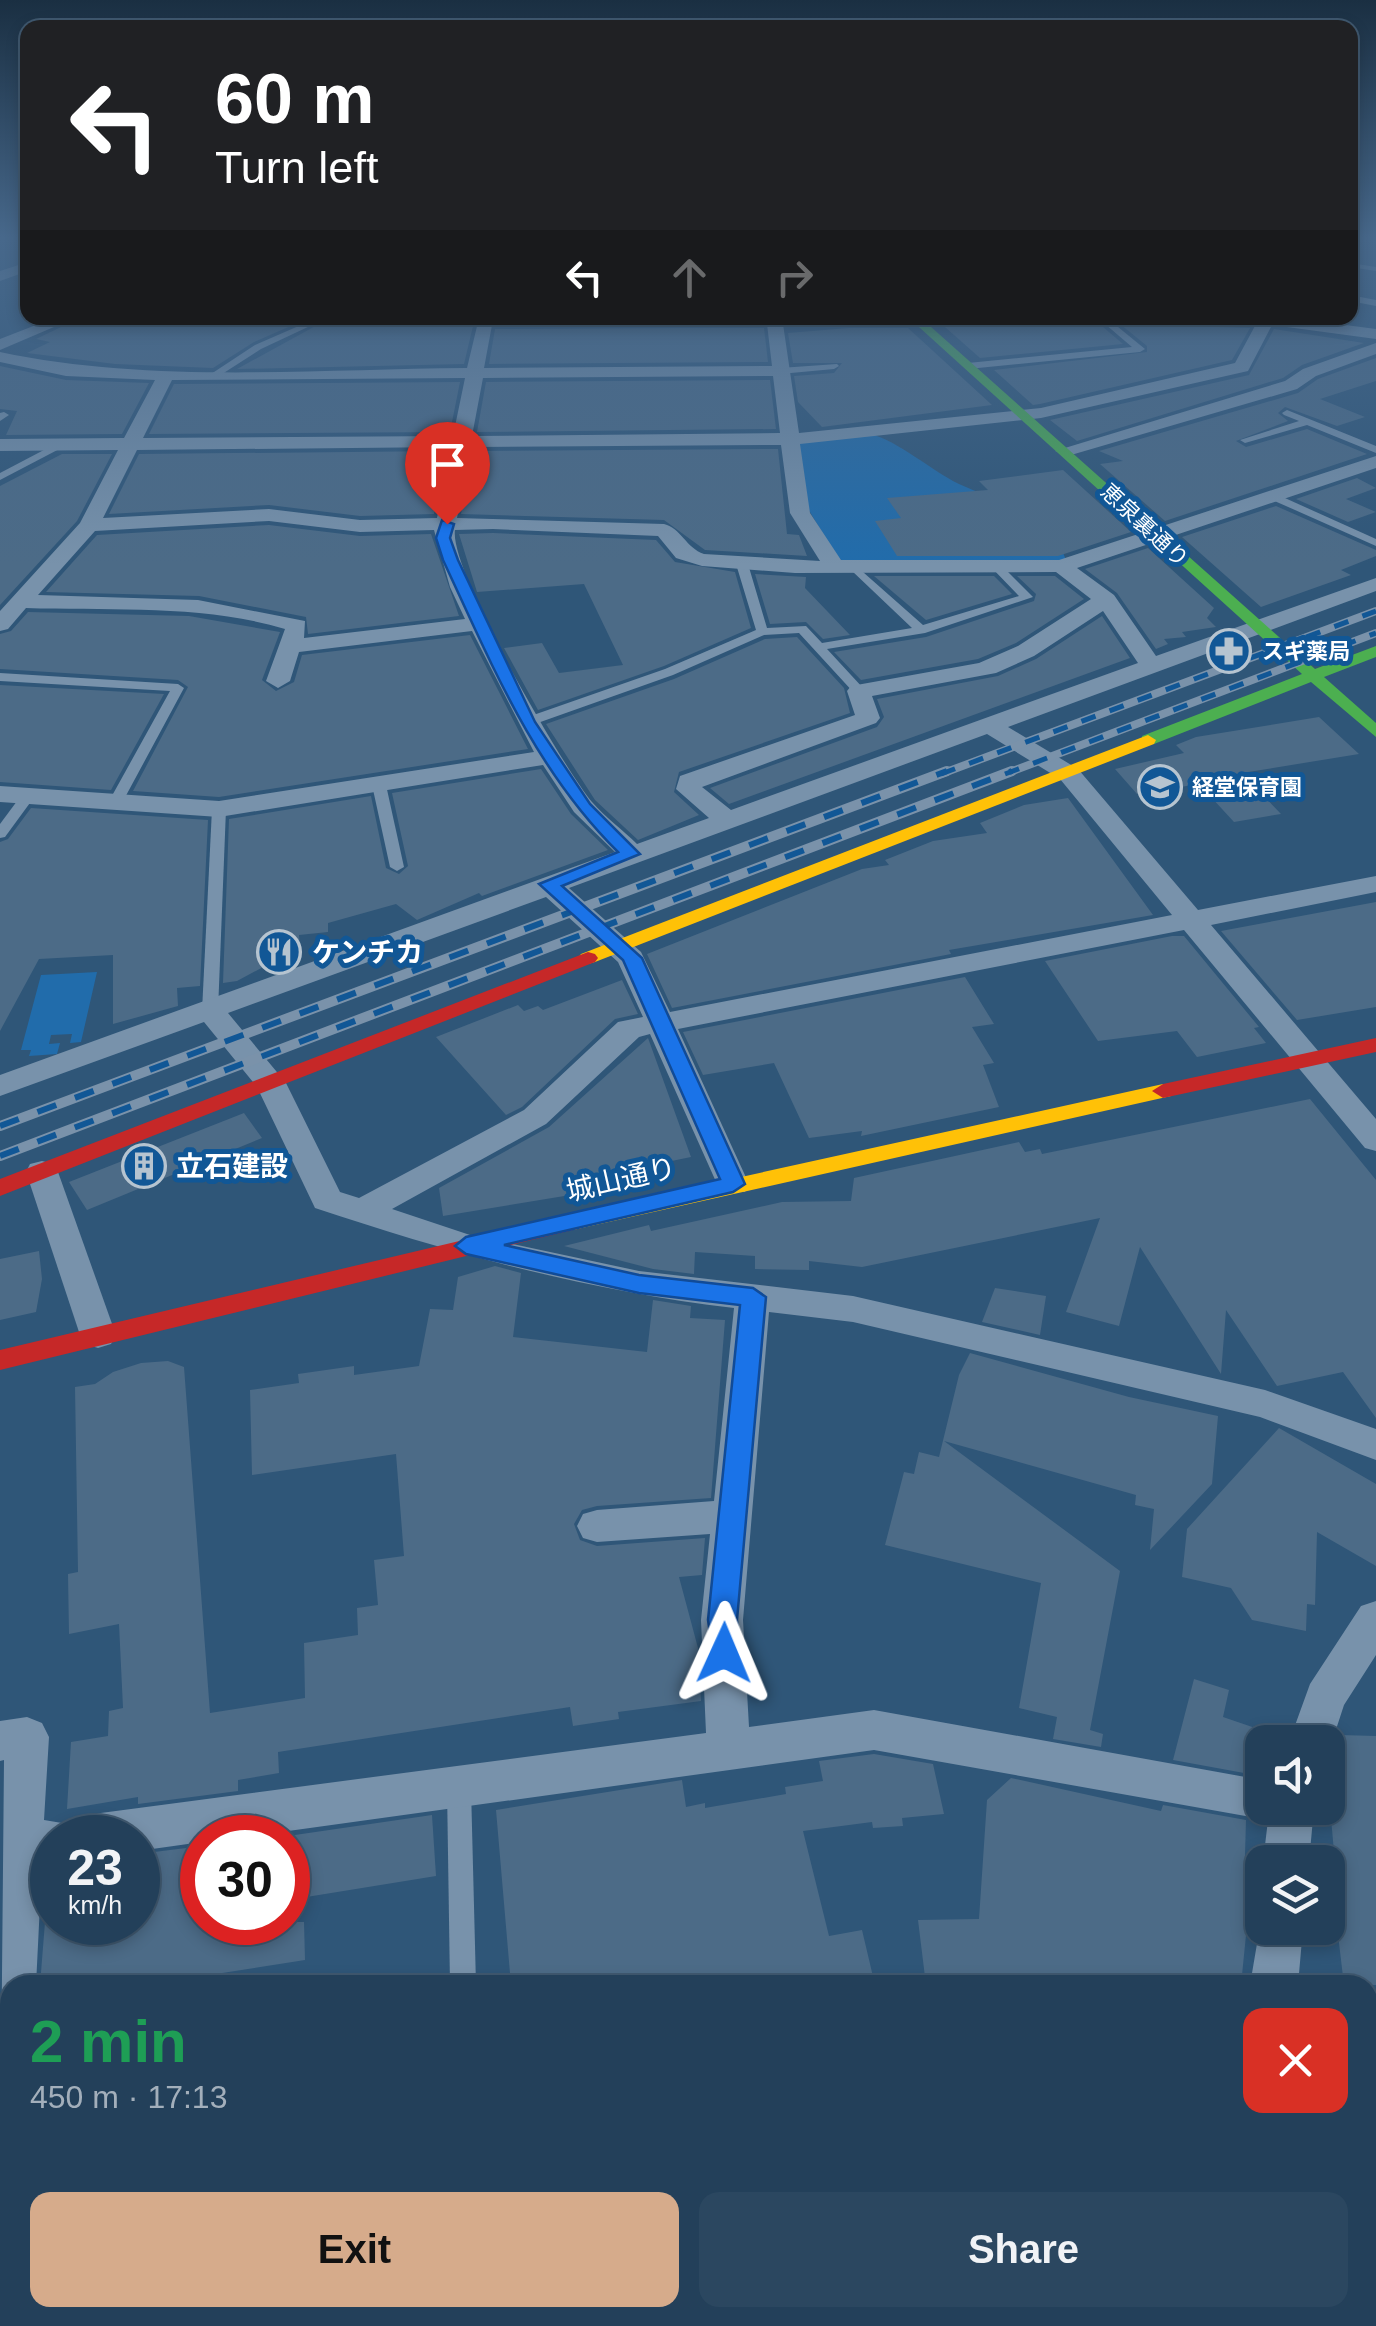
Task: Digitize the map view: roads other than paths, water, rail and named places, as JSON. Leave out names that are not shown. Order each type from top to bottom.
[{"type":"street","points":[[480,349],[443,538],[478,624],[527,722],[583,807],[630,854]]},
{"type":"street","points":[[777,349],[800,513],[845,567]]},
{"type":"street","name":"恵泉裏通り","points":[[949,349],[1376,732]]},
{"type":"street","points":[[0,445],[790,440],[1024,415],[1242,367],[1254,349]]},
{"type":"street","points":[[1250,358],[1286,370],[1352,361],[1375,349]]},
{"type":"street","points":[[0,357],[66,371],[166,375],[780,371]]},
{"type":"street","points":[[1064,451],[1291,385],[1286,370]]},
{"type":"street","points":[[0,624],[88,525],[166,375]]},
{"type":"street","points":[[88,525],[270,515],[360,526],[447,524],[664,530],[683,554],[742,564],[1061,566],[1376,462]]},
{"type":"street","points":[[1061,566],[1106,600],[1151,665]]},
{"type":"street","points":[[0,1086],[1376,584]]},
{"type":"street","points":[[726,819],[689,789],[688,781],[868,718],[859,691],[969,673],[1025,652],[1064,623],[1106,600]]},
{"type":"street","points":[[20,601],[237,610],[297,626],[278,681]]},
{"type":"street","points":[[291,646],[478,624]]},
{"type":"street","points":[[0,1188],[1376,651]]},
{"type":"street","points":[[1348,708],[1376,707]]},
{"type":"street","points":[[990,726],[1069,774],[1376,1140]]},
{"type":"street","points":[[0,794],[219,809],[549,757]]},
{"type":"street","points":[[549,884],[632,958],[733,1184]]},
{"type":"street","points":[[366,1210],[534,1117],[629,1028],[1376,884]]},
{"type":"street","points":[[210,1011],[271,1083],[328,1200],[466,1246],[639,1284],[853,1310],[1265,1404],[1376,1445]]},
{"type":"street","name":"城山通り","points":[[0,1360],[733,1184],[1376,1045]]},
{"type":"street","points":[[42,1172],[98,1336]]},
{"type":"street","points":[[729,1751],[722,1620],[753,1297]]},
{"type":"street","points":[[597,1526],[734,1516]]},
{"type":"street","points":[[1316,1725],[1325,1698],[1376,1619]]},
{"type":"street","points":[[160,1827],[874,1730],[1245,1798]]},
{"type":"street","points":[[0,1740],[27,1737],[34,1815]]},
{"type":"street","points":[[11,1975],[8,1908],[30,1857]]},
{"type":"street","points":[[1275,1975],[1278,1945]]},
{"type":"lane","points":[[216,374],[254,349]]},
{"type":"lane","points":[[968,366],[1135,349]]},
{"type":"lane","points":[[780,371],[834,366]]},
{"type":"lane","points":[[1287,413],[1376,450]]},
{"type":"lane","points":[[1245,440],[1307,422]]},
{"type":"lane","points":[[0,477],[61,444]]},
{"type":"lane","points":[[1272,496],[1376,543]]},
{"type":"lane","points":[[742,564],[762,632]]},
{"type":"lane","points":[[820,647],[922,630],[1027,597],[994,565]]},
{"type":"lane","points":[[845,567],[922,630]]},
{"type":"lane","points":[[527,722],[670,672],[762,632],[802,629],[859,691]]},
{"type":"lane","points":[[0,677],[178,688],[115,804]]},
{"type":"lane","points":[[379,785],[398,867]]},
{"type":"lane","points":[[0,834],[28,796]]},
{"type":"lane","points":[[210,1011],[219,809]]},
{"type":"lane","points":[[459,1788],[462,1975]]},
{"type":"railway","points":[[941,774],[1376,611]]},
{"type":"railway","points":[[1005,774],[1376,633]]},
{"type":"railway","points":[[0,1126],[947,771]]},
{"type":"railway","points":[[0,1156],[1012,771]]},
{"type":"place","name":"スギ薬局","points":[[1229,651]]},
{"type":"place","name":"経堂保育園","points":[[1160,787]]},
{"type":"place","name":"ケンチカ","points":[[279,952]]},
{"type":"place","name":"立石建設","points":[[144,1166]]}]
